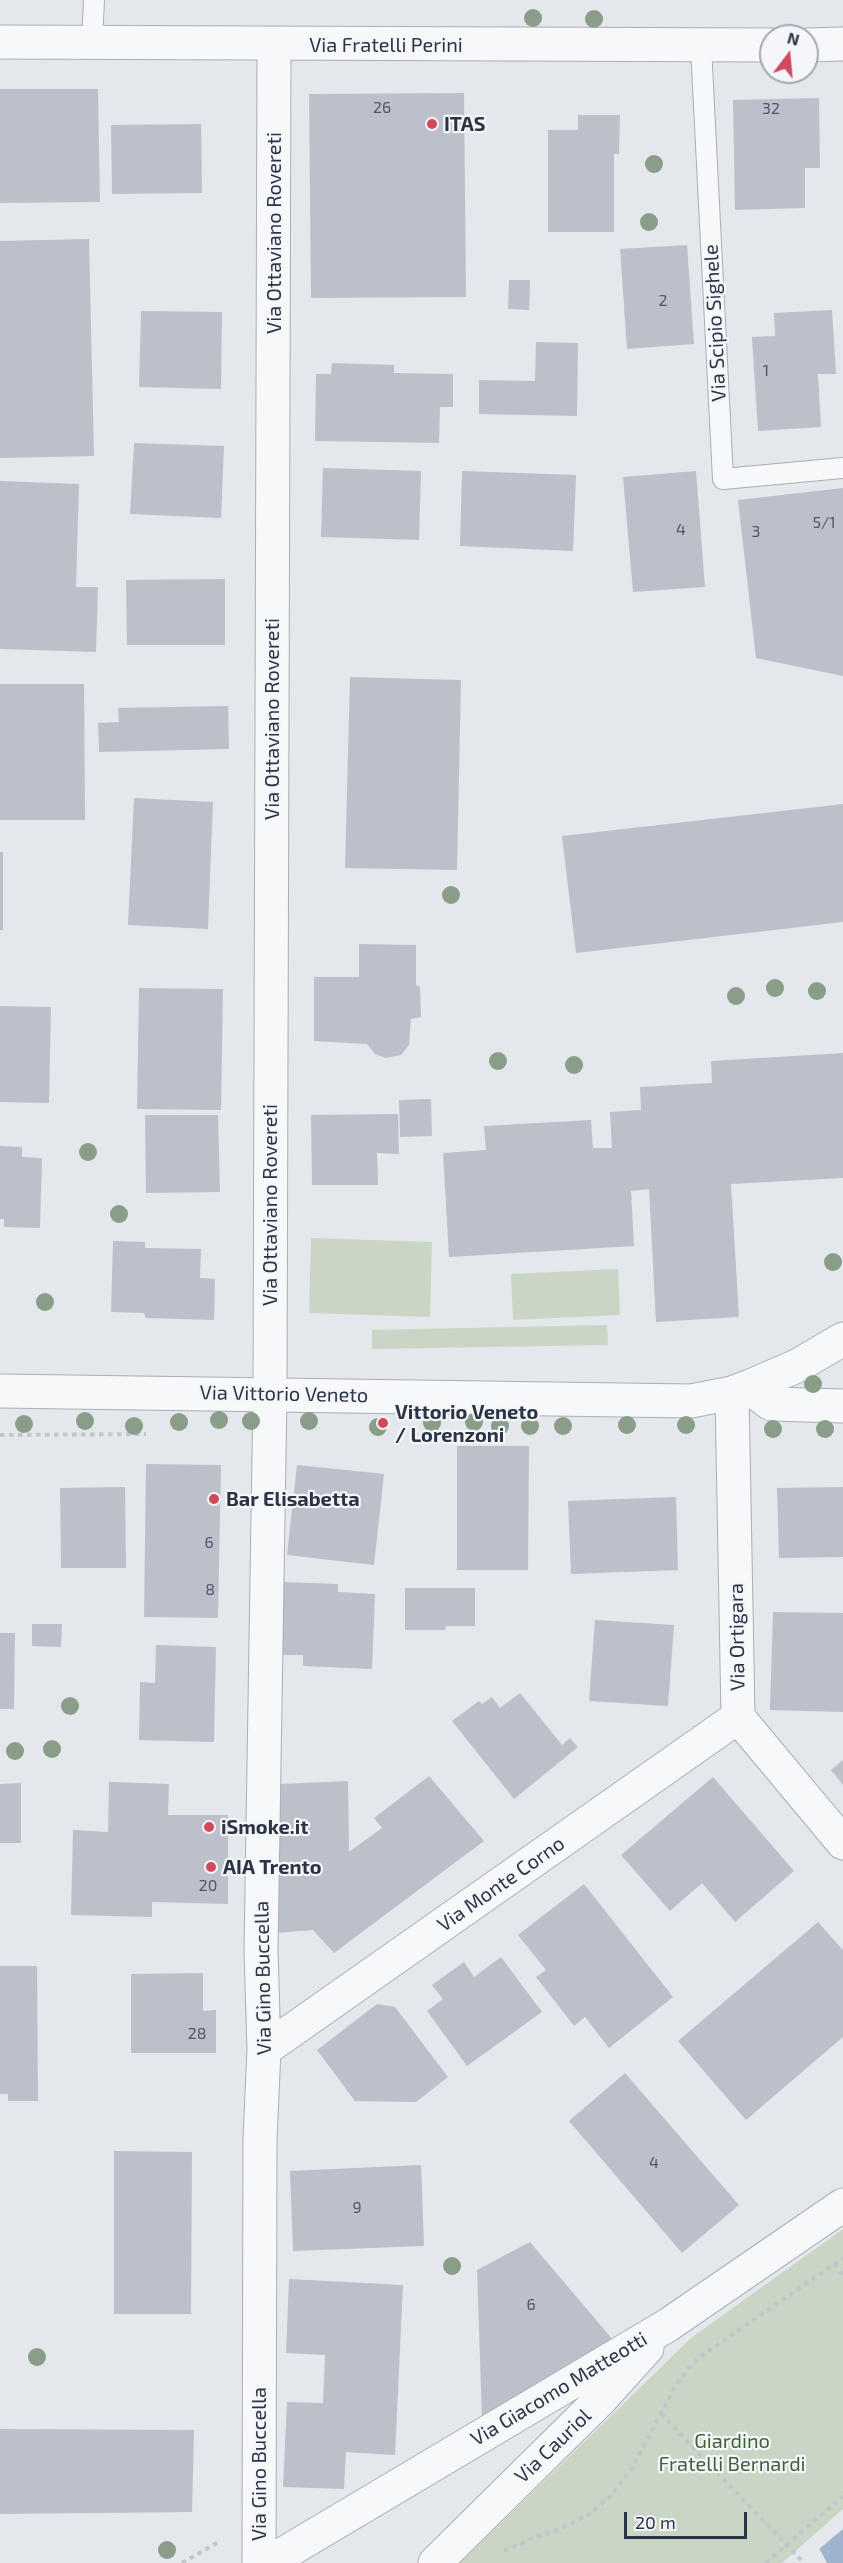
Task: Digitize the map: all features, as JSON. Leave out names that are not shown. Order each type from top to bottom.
[{"type":"street","name":"Via Fratelli Perini","points":[[0,42],[701,47],[759,45]]},
{"type":"street","name":"Via Ottaviano Rovereti","points":[[270,1394],[274,44]]},
{"type":"street","points":[[819,45],[843,44]]},
{"type":"street","name":"Via Vittorio Veneto","points":[[0,1391],[691,1401],[740,1390],[797,1366],[843,1339]]},
{"type":"street","points":[[740,1390],[771,1404],[843,1406]]},
{"type":"street","name":"Via Ortigara","points":[[740,1390],[738,1717],[843,1843]]},
{"type":"street","name":"Via Gino Buccella","points":[[259,2563],[260,2138],[264,2050],[261,1950],[270,1394]]},
{"type":"street","name":"Via Monte Corno","points":[[264,2050],[738,1717]]},
{"type":"street","name":"Via Giacomo Matteotti","points":[[268,2563],[668,2325],[843,2205]]},
{"type":"street","name":"Via Cauriol","points":[[435,2563],[601,2399],[668,2325]]},
{"type":"lane","points":[[92,43],[94,0]]},
{"type":"lane","name":"Via Scipio Sighele","points":[[701,47],[723,479],[843,468]]},
{"type":"path","points":[[0,1435],[152,1434]]},
{"type":"path","points":[[498,2556],[514,2546],[560,2529],[589,2514],[610,2497],[637,2459],[676,2385],[700,2357],[843,2258]]},
{"type":"path","points":[[834,2264],[843,2275]]},
{"type":"path","points":[[661,2414],[804,2563]]},
{"type":"path","points":[[766,2563],[843,2496]]},
{"type":"green space","points":[[311,1238],[432,1242],[430,1317],[309,1313]]},
{"type":"green space","points":[[618,1269],[620,1315],[513,1320],[511,1274]]},
{"type":"green space","points":[[607,1325],[608,1345],[372,1349],[372,1330]]},
{"type":"green space","name":"Giardino Fratelli Bernardi","points":[[843,2229],[843,2509],[782,2563],[460,2563],[691,2338]]},
{"type":"water","points":[[843,2529],[843,2563],[803,2563],[831,2539]]},
{"type":"pier","points":[[818,2546],[827,2563],[800,2563],[801,2561]]},
{"type":"building","points":[[0,89],[98,89],[100,202],[0,203]]},
{"type":"building","points":[[464,93],[466,297],[311,298],[309,94]]},
{"type":"building","points":[[819,98],[820,168],[805,168],[805,208],[735,210],[733,100]]},
{"type":"building","points":[[578,115],[620,115],[619,154],[614,154],[614,232],[548,232],[548,130],[578,130]]},
{"type":"building","points":[[201,124],[202,193],[112,194],[111,125]]},
{"type":"building","points":[[89,239],[94,456],[0,458],[0,241]]},
{"type":"building","points":[[687,245],[694,344],[627,349],[620,249]]},
{"type":"building","points":[[509,280],[530,280],[529,310],[508,309]]},
{"type":"building","points":[[832,310],[836,374],[818,374],[821,427],[758,431],[752,337],[775,336],[774,313]]},
{"type":"building","points":[[141,311],[222,312],[221,389],[139,387]]},
{"type":"building","points":[[536,342],[578,343],[577,416],[479,414],[479,380],[535,381]]},
{"type":"building","points":[[332,363],[394,365],[394,373],[453,374],[453,407],[440,407],[439,443],[315,441],[316,374],[331,374]]},
{"type":"building","points":[[134,443],[224,446],[221,518],[130,514]]},
{"type":"building","points":[[323,468],[421,471],[419,540],[321,537]]},
{"type":"building","points":[[462,471],[576,475],[573,551],[460,546]]},
{"type":"building","points":[[696,471],[705,587],[633,592],[623,477]]},
{"type":"building","points":[[0,481],[79,484],[76,587],[98,587],[96,652],[0,649]]},
{"type":"building","points":[[843,488],[843,676],[756,658],[738,500]]},
{"type":"building","points":[[225,579],[225,645],[127,645],[126,580]]},
{"type":"building","points":[[350,677],[461,680],[457,870],[345,868]]},
{"type":"building","points":[[0,684],[84,684],[85,820],[0,820]]},
{"type":"building","points":[[228,706],[229,749],[99,752],[98,723],[119,722],[118,708]]},
{"type":"building","points":[[134,798],[213,802],[208,929],[128,925]]},
{"type":"building","points":[[843,804],[843,922],[576,953],[562,836]]},
{"type":"building","points":[[0,852],[3,852],[3,930],[0,930]]},
{"type":"building","points":[[359,944],[416,945],[416,985],[420,987],[421,1017],[411,1019],[409,1045],[401,1055],[386,1058],[375,1054],[367,1044],[314,1041],[314,977],[359,977]]},
{"type":"building","points":[[139,988],[223,989],[221,1110],[137,1109]]},
{"type":"building","points":[[0,1006],[51,1007],[49,1103],[0,1102]]},
{"type":"building","points":[[843,1053],[843,1178],[731,1184],[739,1317],[656,1322],[649,1189],[631,1191],[634,1246],[449,1257],[443,1153],[486,1150],[484,1126],[591,1120],[593,1148],[612,1148],[610,1112],[641,1110],[640,1087],[712,1083],[711,1061]]},
{"type":"building","points":[[431,1099],[432,1136],[400,1137],[399,1100]]},
{"type":"building","points":[[398,1114],[399,1154],[377,1153],[378,1185],[312,1185],[311,1115]]},
{"type":"building","points":[[145,1115],[218,1115],[220,1192],[146,1193]]},
{"type":"building","points":[[0,1146],[22,1147],[22,1157],[42,1158],[40,1228],[4,1227],[4,1219],[0,1219]]},
{"type":"building","points":[[113,1241],[145,1242],[145,1248],[201,1249],[200,1278],[215,1279],[214,1320],[146,1318],[144,1313],[111,1312]]},
{"type":"building","points":[[457,1446],[529,1446],[528,1570],[457,1570]]},
{"type":"building","points":[[146,1464],[221,1465],[218,1618],[144,1617]]},
{"type":"building","points":[[297,1465],[384,1474],[374,1565],[287,1555]]},
{"type":"building","points":[[125,1487],[126,1568],[61,1568],[60,1488]]},
{"type":"building","points":[[843,1487],[843,1557],[779,1558],[777,1488]]},
{"type":"building","points":[[676,1497],[678,1570],[571,1574],[568,1501]]},
{"type":"building","points":[[282,1582],[338,1584],[338,1592],[375,1594],[372,1669],[303,1666],[303,1655],[280,1655]]},
{"type":"building","points":[[405,1588],[475,1588],[475,1626],[446,1626],[445,1630],[405,1630]]},
{"type":"building","points":[[773,1612],[843,1613],[843,1712],[770,1710]]},
{"type":"building","points":[[595,1620],[674,1625],[668,1706],[589,1701]]},
{"type":"building","points":[[32,1624],[62,1624],[61,1647],[32,1646]]},
{"type":"building","points":[[0,1633],[15,1633],[14,1709],[0,1709]]},
{"type":"building","points":[[156,1645],[216,1647],[214,1742],[139,1740],[140,1682],[155,1683]]},
{"type":"building","points":[[520,1693],[562,1745],[570,1738],[578,1747],[514,1799],[452,1721],[479,1701],[482,1704],[492,1697],[500,1708]]},
{"type":"building","points":[[843,1760],[843,1785],[831,1770]]},
{"type":"building","points":[[429,1776],[484,1841],[334,1953],[313,1930],[276,1933],[280,1784],[348,1781],[349,1852],[382,1828],[374,1818]]},
{"type":"building","points":[[713,1777],[794,1871],[735,1922],[702,1883],[670,1911],[621,1855]]},
{"type":"building","points":[[109,1782],[169,1784],[168,1815],[228,1815],[228,1904],[152,1902],[152,1917],[71,1915],[73,1830],[108,1832]]},
{"type":"building","points":[[21,1783],[21,1843],[0,1843],[0,1784]]},
{"type":"building","points":[[584,1884],[673,1997],[609,2048],[585,2017],[574,2026],[536,1977],[546,1970],[518,1935]]},
{"type":"building","points":[[818,1922],[843,1950],[843,2037],[746,2120],[678,2041]]},
{"type":"building","points":[[501,1957],[542,2012],[467,2066],[427,2011],[443,1999],[432,1985],[464,1962],[474,1977]]},
{"type":"building","points":[[0,1966],[37,1966],[38,2101],[8,2101],[8,2094],[0,2094]]},
{"type":"building","points":[[203,1973],[203,2011],[216,2010],[216,2053],[131,2053],[131,1974]]},
{"type":"building","points":[[377,2004],[395,2007],[448,2077],[416,2102],[355,2101],[317,2050]]},
{"type":"building","points":[[625,2073],[739,2205],[682,2253],[569,2121]]},
{"type":"building","points":[[114,2151],[192,2152],[191,2314],[114,2314]]},
{"type":"building","points":[[421,2165],[424,2246],[293,2251],[290,2171]]},
{"type":"building","points":[[530,2242],[613,2340],[482,2419],[477,2270]]},
{"type":"building","points":[[289,2279],[403,2285],[395,2455],[346,2452],[344,2489],[283,2487],[287,2402],[323,2403],[325,2355],[286,2353]]},
{"type":"building","points":[[0,2429],[194,2430],[192,2512],[0,2514]]},
{"type":"place","name":"ITAS","points":[[432,124]]},
{"type":"place","name":"Vittorio Veneto / Lorenzoni","points":[[383,1423]]},
{"type":"place","name":"Bar Elisabetta","points":[[214,1499]]},
{"type":"place","name":"iSmoke.it","points":[[209,1827]]},
{"type":"place","name":"AIA Trento","points":[[211,1867]]}]
